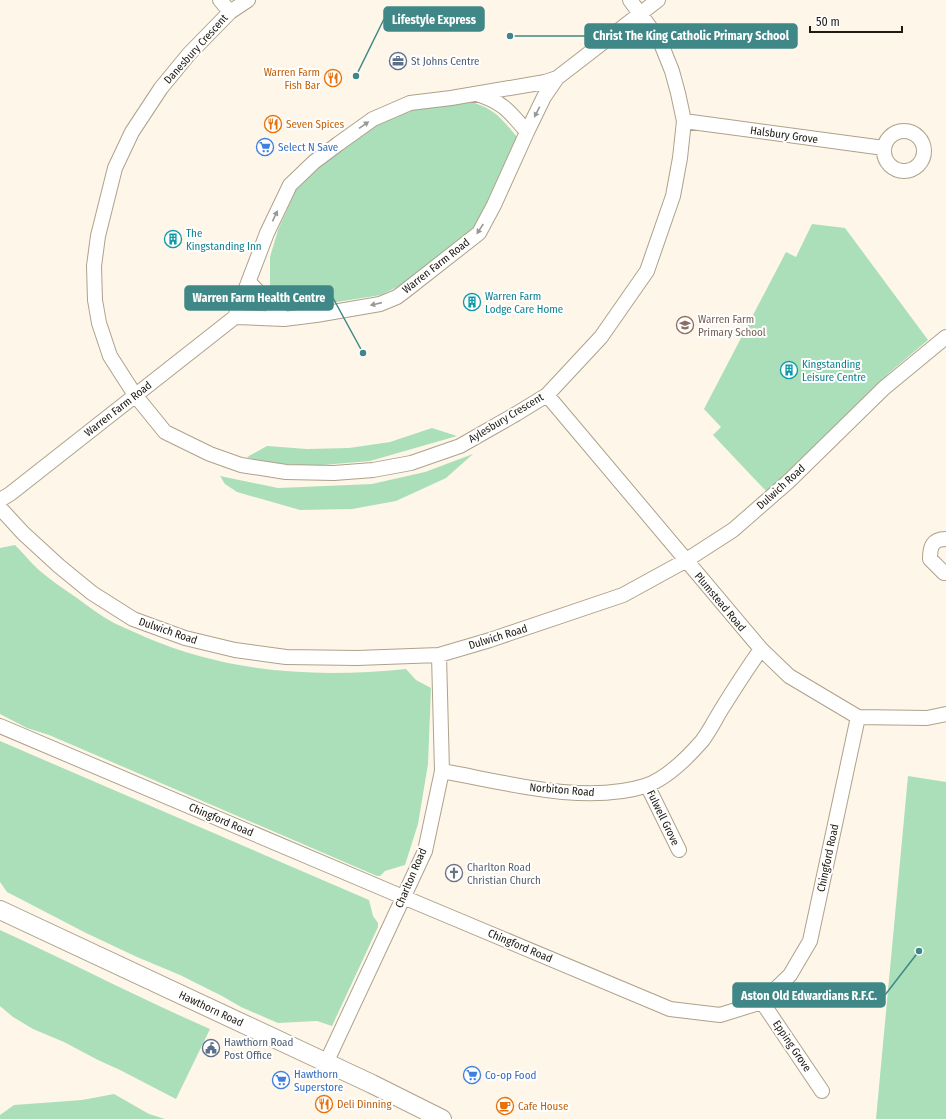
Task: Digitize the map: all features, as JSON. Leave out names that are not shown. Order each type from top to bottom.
[{"type":"street","points":[[220,0],[230,12]]},
{"type":"street","name":"Danesbury Crescent","points":[[135,395],[110,356],[99,323],[95,300],[94,266],[98,236],[115,168],[132,132],[165,82],[189,54],[230,12],[248,0]]},
{"type":"street","points":[[630,0],[640,13]]},
{"type":"street","name":"Warren Farm Road","points":[[235,317],[284,319],[380,304],[397,297],[416,283],[479,233],[494,205],[544,97],[557,78],[658,0]]},
{"type":"street","name":"Aylesbury Crescent","points":[[135,395],[165,432],[210,454],[241,465],[286,472],[334,473],[373,470],[411,463],[460,446],[547,395],[601,338],[647,271],[673,196],[680,158],[684,121],[670,65],[660,41],[640,13]]},
{"type":"street","name":"Warren Farm Road","points":[[0,500],[10,494],[235,317],[268,233],[290,185],[314,162],[373,119],[410,103],[476,94],[545,82],[557,78]]},
{"type":"street","name":"Warren Farm Road","points":[[476,94],[491,98],[508,109],[527,132]]},
{"type":"street","name":"Halsbury Grove","points":[[684,121],[884,148]]},
{"type":"street","points":[[249,282],[284,319]]},
{"type":"street","name":"Dulwich Road","points":[[0,508],[22,533],[58,566],[92,593],[133,619],[185,638],[235,650],[286,657],[357,658],[438,655],[490,640],[623,595],[685,561],[744,521],[788,482],[884,388],[946,337]]},
{"type":"street","name":"Plumstead Road","points":[[547,395],[760,649],[788,676],[858,717],[927,718],[946,714]]},
{"type":"street","points":[[946,539],[940,539],[934,543],[930,550],[930,559],[944,573],[946,573]]},
{"type":"street","name":"Norbiton Road","points":[[442,771],[546,790],[592,794],[617,792],[647,785],[665,775],[682,762],[702,740],[760,649]]},
{"type":"street","name":"Charlton Road","points":[[326,1063],[425,851],[442,771],[438,655]]},
{"type":"street","name":"Chingford Road","points":[[0,726],[670,1009],[720,1015],[762,1002],[790,975],[810,941],[858,717]]},
{"type":"street","name":"Fulwell Grove","points":[[647,785],[679,850]]},
{"type":"street","name":"Hawthorn Road","points":[[0,910],[372,1084],[442,1119]]},
{"type":"street","name":"Epping Grove","points":[[762,1002],[822,1091]]},
{"type":"green space","points":[[471,102],[492,111],[517,137],[487,206],[473,230],[405,283],[381,295],[293,309],[279,299],[270,286],[270,257],[278,230],[298,185],[320,165],[375,125],[409,109]]},
{"type":"green space","points":[[812,224],[845,228],[928,340],[890,372],[781,479],[766,491],[713,435],[721,427],[704,409],[786,252],[796,257]]},
{"type":"green space","points":[[432,428],[457,436],[370,461],[311,466],[261,462],[247,457],[267,446],[307,449],[349,448],[390,442]]},
{"type":"green space","points":[[473,454],[446,478],[396,501],[352,509],[300,510],[237,492],[225,484],[220,476],[278,488],[372,484],[425,472]]},
{"type":"green space","points":[[15,545],[33,565],[45,575],[104,617],[145,637],[177,649],[208,658],[273,670],[339,673],[406,669],[416,680],[431,688],[428,764],[418,824],[405,865],[385,871],[380,876],[377,876],[49,735],[27,728],[0,714],[0,548]]},
{"type":"green space","points":[[0,741],[369,900],[373,916],[378,923],[378,927],[332,1026],[317,1021],[278,1023],[241,1007],[180,975],[86,933],[7,892],[0,882]]},
{"type":"green space","points":[[908,776],[946,782],[946,1119],[876,1119]]},
{"type":"green space","points":[[0,930],[210,1029],[176,1099],[64,1042],[33,1029],[13,1017],[0,1006]]},
{"type":"green space","points":[[114,1094],[149,1114],[165,1119],[0,1119],[0,1115],[14,1105],[82,1100]]},
{"type":"place","name":"Christ The King Catholic Primary School","points":[[510,36]]},
{"type":"place","name":"St Johns Centre","points":[[398,61]]},
{"type":"place","name":"Lifestyle Express","points":[[356,76]]},
{"type":"place","name":"Warren Farm Fish Bar","points":[[333,78]]},
{"type":"place","name":"Seven Spices","points":[[273,124]]},
{"type":"place","name":"Select N Save","points":[[265,147]]},
{"type":"place","name":"The Kingstanding Inn","points":[[173,239]]},
{"type":"place","name":"Warren Farm Lodge Care Home","points":[[472,302]]},
{"type":"place","name":"Warren Farm Primary School","points":[[685,325]]},
{"type":"place","name":"Warren Farm Health Centre","points":[[363,353]]},
{"type":"place","name":"Kingstanding Leisure Centre","points":[[789,370]]},
{"type":"place","name":"Charlton Road Christian Church","points":[[454,873]]},
{"type":"place","name":"Aston Old Edwardians R.F.C.","points":[[919,951]]},
{"type":"place","name":"Hawthorn Road Post Office","points":[[211,1048]]},
{"type":"place","name":"Co-op Food","points":[[472,1075]]},
{"type":"place","name":"Hawthorn Superstore","points":[[281,1080]]},
{"type":"place","name":"Deli Dinning","points":[[324,1104]]},
{"type":"place","name":"Cafe House","points":[[505,1106]]}]
